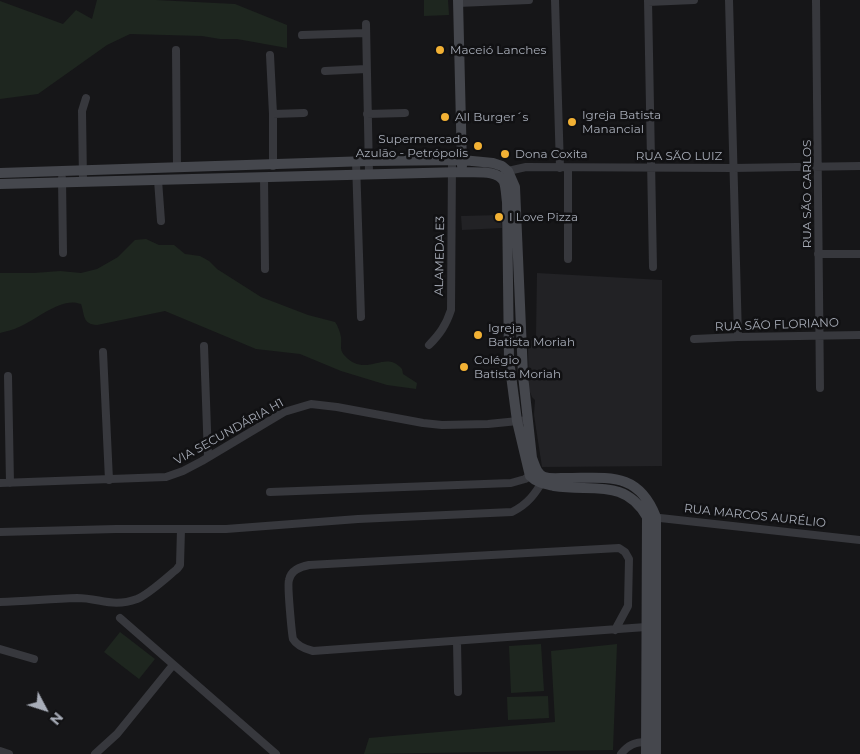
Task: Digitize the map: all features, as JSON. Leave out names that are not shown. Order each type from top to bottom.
[{"type":"street","points":[[457,172],[458,2],[529,0]]},
{"type":"street","points":[[554,0],[568,259]]},
{"type":"street","points":[[653,267],[648,1],[694,0]]},
{"type":"street","points":[[728,0],[738,337]]},
{"type":"street","name":"RUA SÃO CARLOS","points":[[816,0],[820,388]]},
{"type":"street","points":[[366,24],[369,173]]},
{"type":"street","points":[[302,35],[365,33]]},
{"type":"street","points":[[176,50],[177,168]]},
{"type":"street","points":[[270,55],[273,166]]},
{"type":"street","points":[[325,71],[366,69]]},
{"type":"street","points":[[84,181],[82,111],[86,98]]},
{"type":"street","points":[[273,114],[304,113]]},
{"type":"street","points":[[367,114],[405,113]]},
{"type":"street","points":[[0,173],[273,166],[369,161],[457,160],[493,163],[502,166],[505,175],[515,187],[520,331],[533,473]]},
{"type":"street","points":[[356,162],[361,317]]},
{"type":"street","name":"RUA SÃO LUIZ","points":[[505,175],[526,166],[564,168],[860,166]]},
{"type":"street","points":[[62,171],[63,253]]},
{"type":"street","points":[[0,184],[356,175],[369,173],[457,172],[505,175]]},
{"type":"street","name":"ALAMEDA E3","points":[[429,345],[440,334],[451,310],[457,172]]},
{"type":"street","points":[[505,175],[509,360],[517,421],[533,473],[543,481],[607,478],[624,480],[638,488],[651,505],[656,754]]},
{"type":"street","points":[[264,177],[265,269]]},
{"type":"street","points":[[158,180],[161,221]]},
{"type":"street","points":[[818,254],[860,254]]},
{"type":"street","name":"RUA SÃO FLORIANO","points":[[694,340],[860,334]]},
{"type":"street","points":[[204,346],[208,457]]},
{"type":"street","points":[[103,352],[109,480]]},
{"type":"street","points":[[8,376],[10,483]]},
{"type":"street","name":"VIA SECUNDÁRIA H1","points":[[0,484],[166,477],[183,471],[284,412],[311,404],[442,425],[488,424],[528,420]]},
{"type":"street","points":[[270,492],[511,482],[533,473]]},
{"type":"street","points":[[0,532],[226,529],[358,519],[512,512],[525,505],[532,498],[543,481]]},
{"type":"street","points":[[646,754],[646,627],[651,517]]},
{"type":"street","name":"RUA MARCOS AURÉLIO","points":[[651,517],[860,540]]},
{"type":"street","points":[[0,602],[78,598],[108,604],[138,598],[180,565],[181,529]]},
{"type":"street","points":[[615,630],[628,606],[629,559],[625,552],[619,548],[309,565],[301,566],[294,570],[288,579],[293,638],[303,648],[312,651],[457,642],[615,630],[646,627]]},
{"type":"street","points":[[120,618],[276,754]]},
{"type":"street","points":[[457,642],[458,692]]},
{"type":"street","points":[[0,649],[34,659]]},
{"type":"street","points":[[95,754],[117,734],[174,665]]},
{"type":"street","points":[[621,754],[626,747],[637,742],[646,742]]},
{"type":"street","points":[[0,751],[9,754]]},
{"type":"shaded area","points":[[97,0],[156,0],[235,4],[287,25],[287,48],[237,39],[130,34],[107,45],[38,94],[0,99],[0,1],[63,24],[76,10],[92,19]]},
{"type":"shaded area","points":[[424,0],[448,0],[449,15],[424,16]]},
{"type":"shaded area","points":[[501,215],[502,228],[462,230],[461,216]]},
{"type":"shaded area","points":[[146,239],[159,245],[174,245],[185,254],[200,256],[261,297],[308,315],[335,322],[341,335],[342,353],[352,362],[360,365],[389,361],[395,363],[402,369],[403,374],[417,383],[416,389],[387,385],[341,371],[300,354],[256,349],[165,311],[97,325],[86,321],[81,304],[74,302],[66,303],[49,310],[26,324],[0,333],[0,273],[60,271],[81,273],[97,269],[118,257],[135,240]]},
{"type":"shaded area","points":[[537,273],[662,280],[662,466],[542,467],[534,415],[535,400],[529,390],[528,349],[530,342],[536,336]]},
{"type":"shaded area","points":[[120,632],[155,659],[139,679],[104,652]]},
{"type":"shaded area","points":[[541,644],[544,691],[511,693],[509,646]]},
{"type":"shaded area","points":[[617,644],[613,750],[364,754],[369,738],[555,722],[551,651]]},
{"type":"shaded area","points":[[548,696],[549,718],[508,720],[507,697]]},
{"type":"place","name":"Maceió Lanches","points":[[440,50]]},
{"type":"place","name":"All Burger´s","points":[[445,117]]},
{"type":"place","name":"Igreja Batista Manancial","points":[[572,122]]},
{"type":"place","name":"Supermercado Azulão - Petrópolis","points":[[478,146]]},
{"type":"place","name":"Dona Coxita","points":[[505,154]]},
{"type":"place","name":"I Love Pizza","points":[[499,217]]},
{"type":"place","name":"Igreja Batista Moriah","points":[[478,335]]},
{"type":"place","name":"Colégio Batista Moriah","points":[[464,367]]}]
